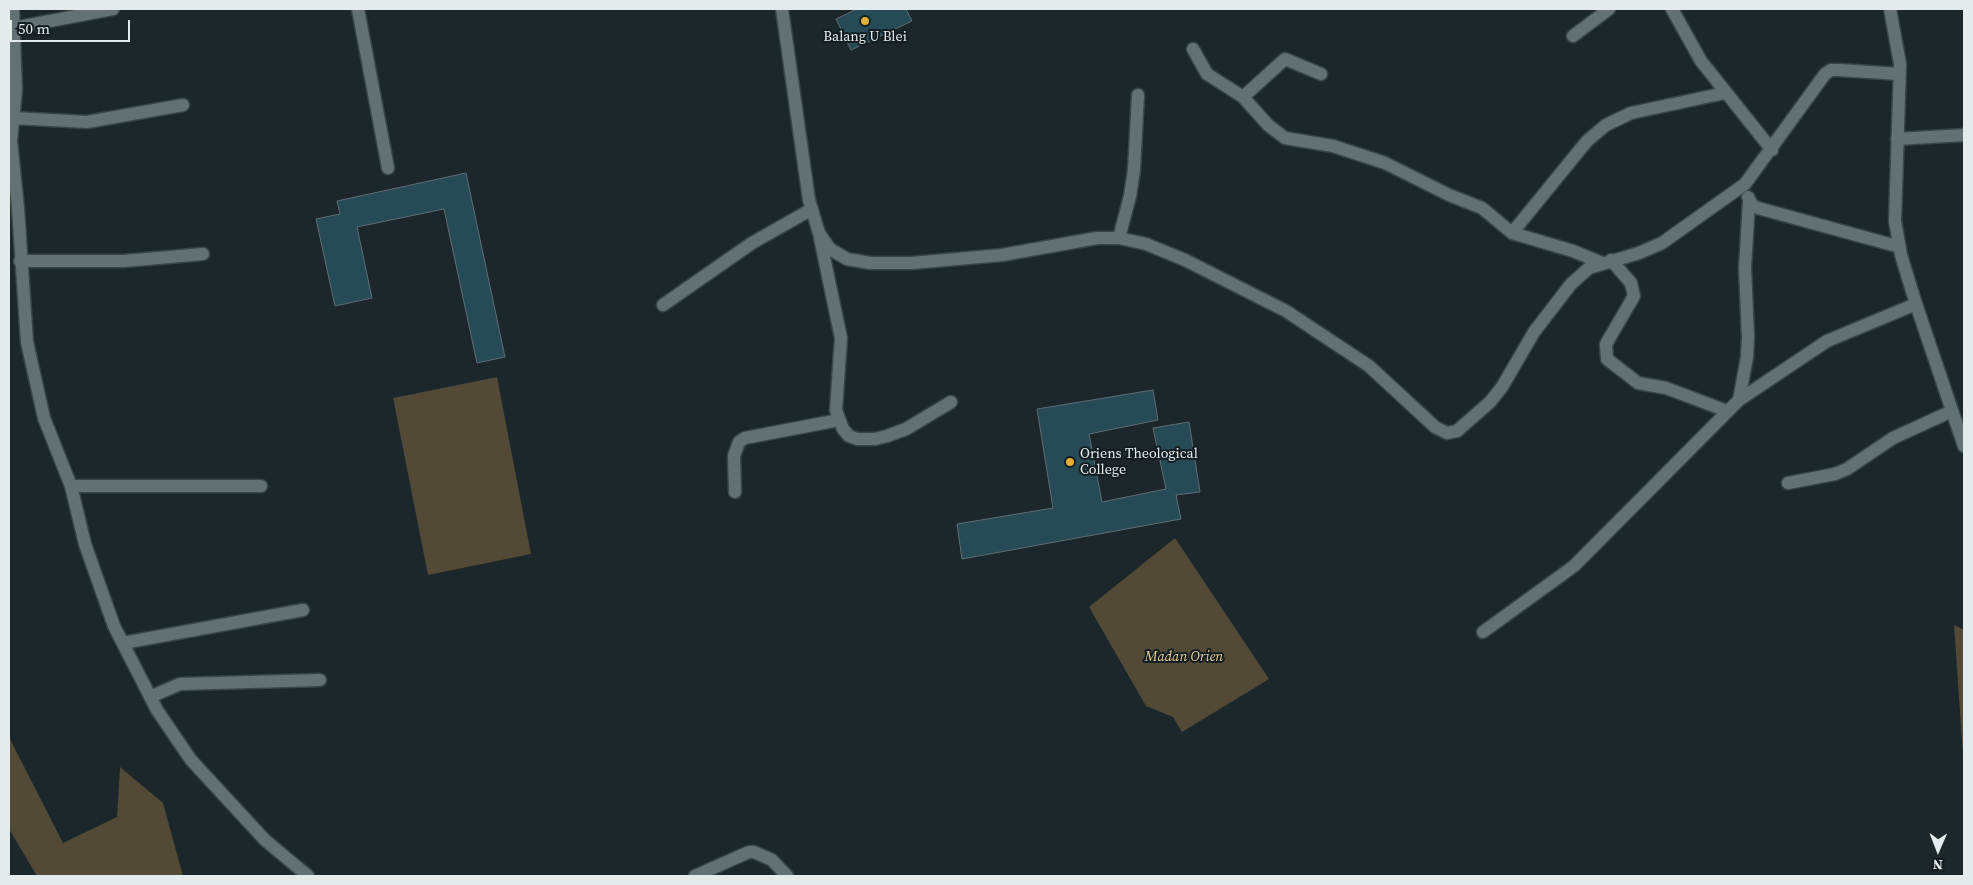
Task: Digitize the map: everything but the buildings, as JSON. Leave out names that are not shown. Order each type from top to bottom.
[{"type":"street","points":[[13,9],[16,90],[11,141],[18,208],[20,261],[27,342],[44,418],[71,486],[85,544],[114,626],[150,696],[191,760],[264,840],[308,876]]},
{"type":"street","points":[[13,28],[113,9]]},
{"type":"street","points":[[358,9],[388,168]]},
{"type":"street","points":[[782,9],[802,162],[841,338],[836,410],[839,420],[849,436],[858,439],[874,439],[906,428],[951,402]]},
{"type":"street","points":[[1573,36],[1609,9]]},
{"type":"street","points":[[1672,9],[1701,61],[1772,150]]},
{"type":"street","points":[[1890,9],[1894,21],[1899,74],[1895,222],[1916,304],[1964,446]]},
{"type":"street","points":[[1193,49],[1207,74],[1243,97],[1268,125],[1285,138],[1333,146],[1385,163],[1449,195],[1482,208],[1512,233],[1606,262],[1631,283],[1634,296],[1606,344],[1607,359],[1638,383],[1666,388],[1727,411]]},
{"type":"street","points":[[1243,97],[1285,59],[1321,74]]},
{"type":"street","points":[[819,233],[830,249],[847,259],[870,263],[912,263],[982,257],[1097,238],[1119,238],[1146,244],[1185,260],[1286,311],[1369,366],[1435,427],[1447,433],[1457,431],[1490,402],[1502,387],[1534,332],[1571,284],[1589,268],[1639,253],[1662,243],[1745,184],[1772,150],[1826,74],[1831,70],[1899,74]]},
{"type":"street","points":[[1512,233],[1587,141],[1606,125],[1631,114],[1725,93]]},
{"type":"street","points":[[1119,238],[1130,196],[1134,170],[1138,94]]},
{"type":"street","points":[[13,118],[87,122],[183,105]]},
{"type":"street","points":[[1897,139],[1964,135]]},
{"type":"street","points":[[1739,400],[1747,357],[1745,268],[1749,201],[1745,184]]},
{"type":"street","points":[[1749,201],[1758,208],[1900,246]]},
{"type":"street","points":[[663,305],[752,243],[812,210]]},
{"type":"street","points":[[20,261],[124,261],[203,254]]},
{"type":"street","points":[[1483,632],[1574,566],[1739,400],[1827,342],[1916,304]]},
{"type":"street","points":[[1788,483],[1835,474],[1848,469],[1893,438],[1952,411]]},
{"type":"street","points":[[735,492],[734,456],[739,442],[745,438],[839,420]]},
{"type":"street","points":[[71,486],[261,486]]},
{"type":"street","points":[[123,643],[302,610]]},
{"type":"street","points":[[150,696],[180,684],[320,680]]},
{"type":"street","points":[[695,876],[744,854],[754,852],[772,860],[787,876]]},
{"type":"green space","points":[[497,377],[531,554],[428,575],[393,398]]},
{"type":"green space","name":"Madan Orien","points":[[1175,538],[1269,679],[1182,732],[1173,717],[1146,706],[1089,607]]},
{"type":"green space","points":[[1954,625],[1964,630],[1964,770]]},
{"type":"green space","points":[[9,723],[10,739],[63,843],[117,817],[120,767],[163,803],[183,876],[37,876],[9,829]]},
{"type":"place","name":"Balang U Blei","points":[[865,21]]},
{"type":"place","name":"Oriens Theological College","points":[[1070,462]]}]
